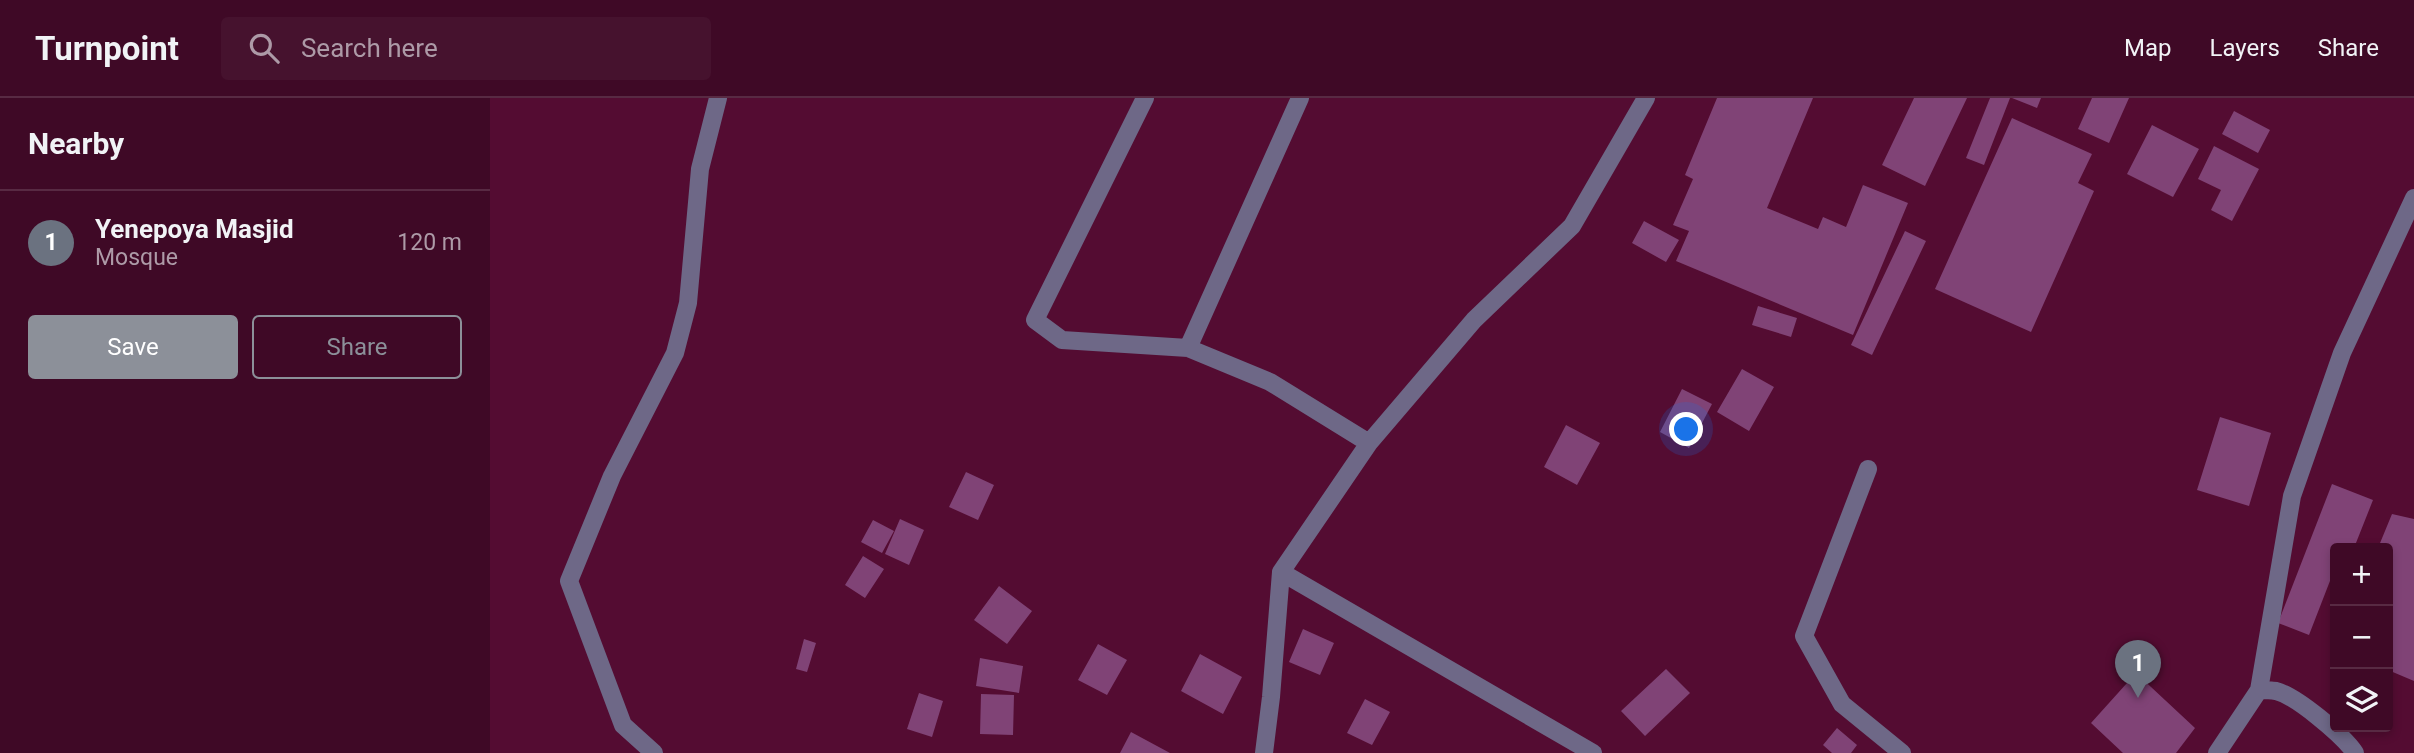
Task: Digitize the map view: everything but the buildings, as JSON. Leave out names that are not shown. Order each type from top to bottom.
[{"type":"street","points":[[654,753],[623,725],[569,581],[612,476],[675,353],[688,303],[700,169],[718,98]]},
{"type":"street","points":[[1145,98],[1035,320],[1062,340],[1188,348],[1270,382],[1369,443]]},
{"type":"street","points":[[1188,348],[1300,98]]},
{"type":"street","points":[[1264,753],[1282,572],[1369,443],[1474,320],[1572,226],[1646,98]]},
{"type":"street","points":[[2217,753],[2259,690],[2292,496],[2342,353],[2414,198]]},
{"type":"street","points":[[1868,469],[1804,636],[1842,704],[1902,753]]},
{"type":"street","points":[[1282,572],[1593,753]]},
{"type":"street","points":[[2259,690],[2278,691],[2321,718],[2355,753]]},
{"type":"place","name":"Yenepoya Masjid","points":[[2138,698]]}]
